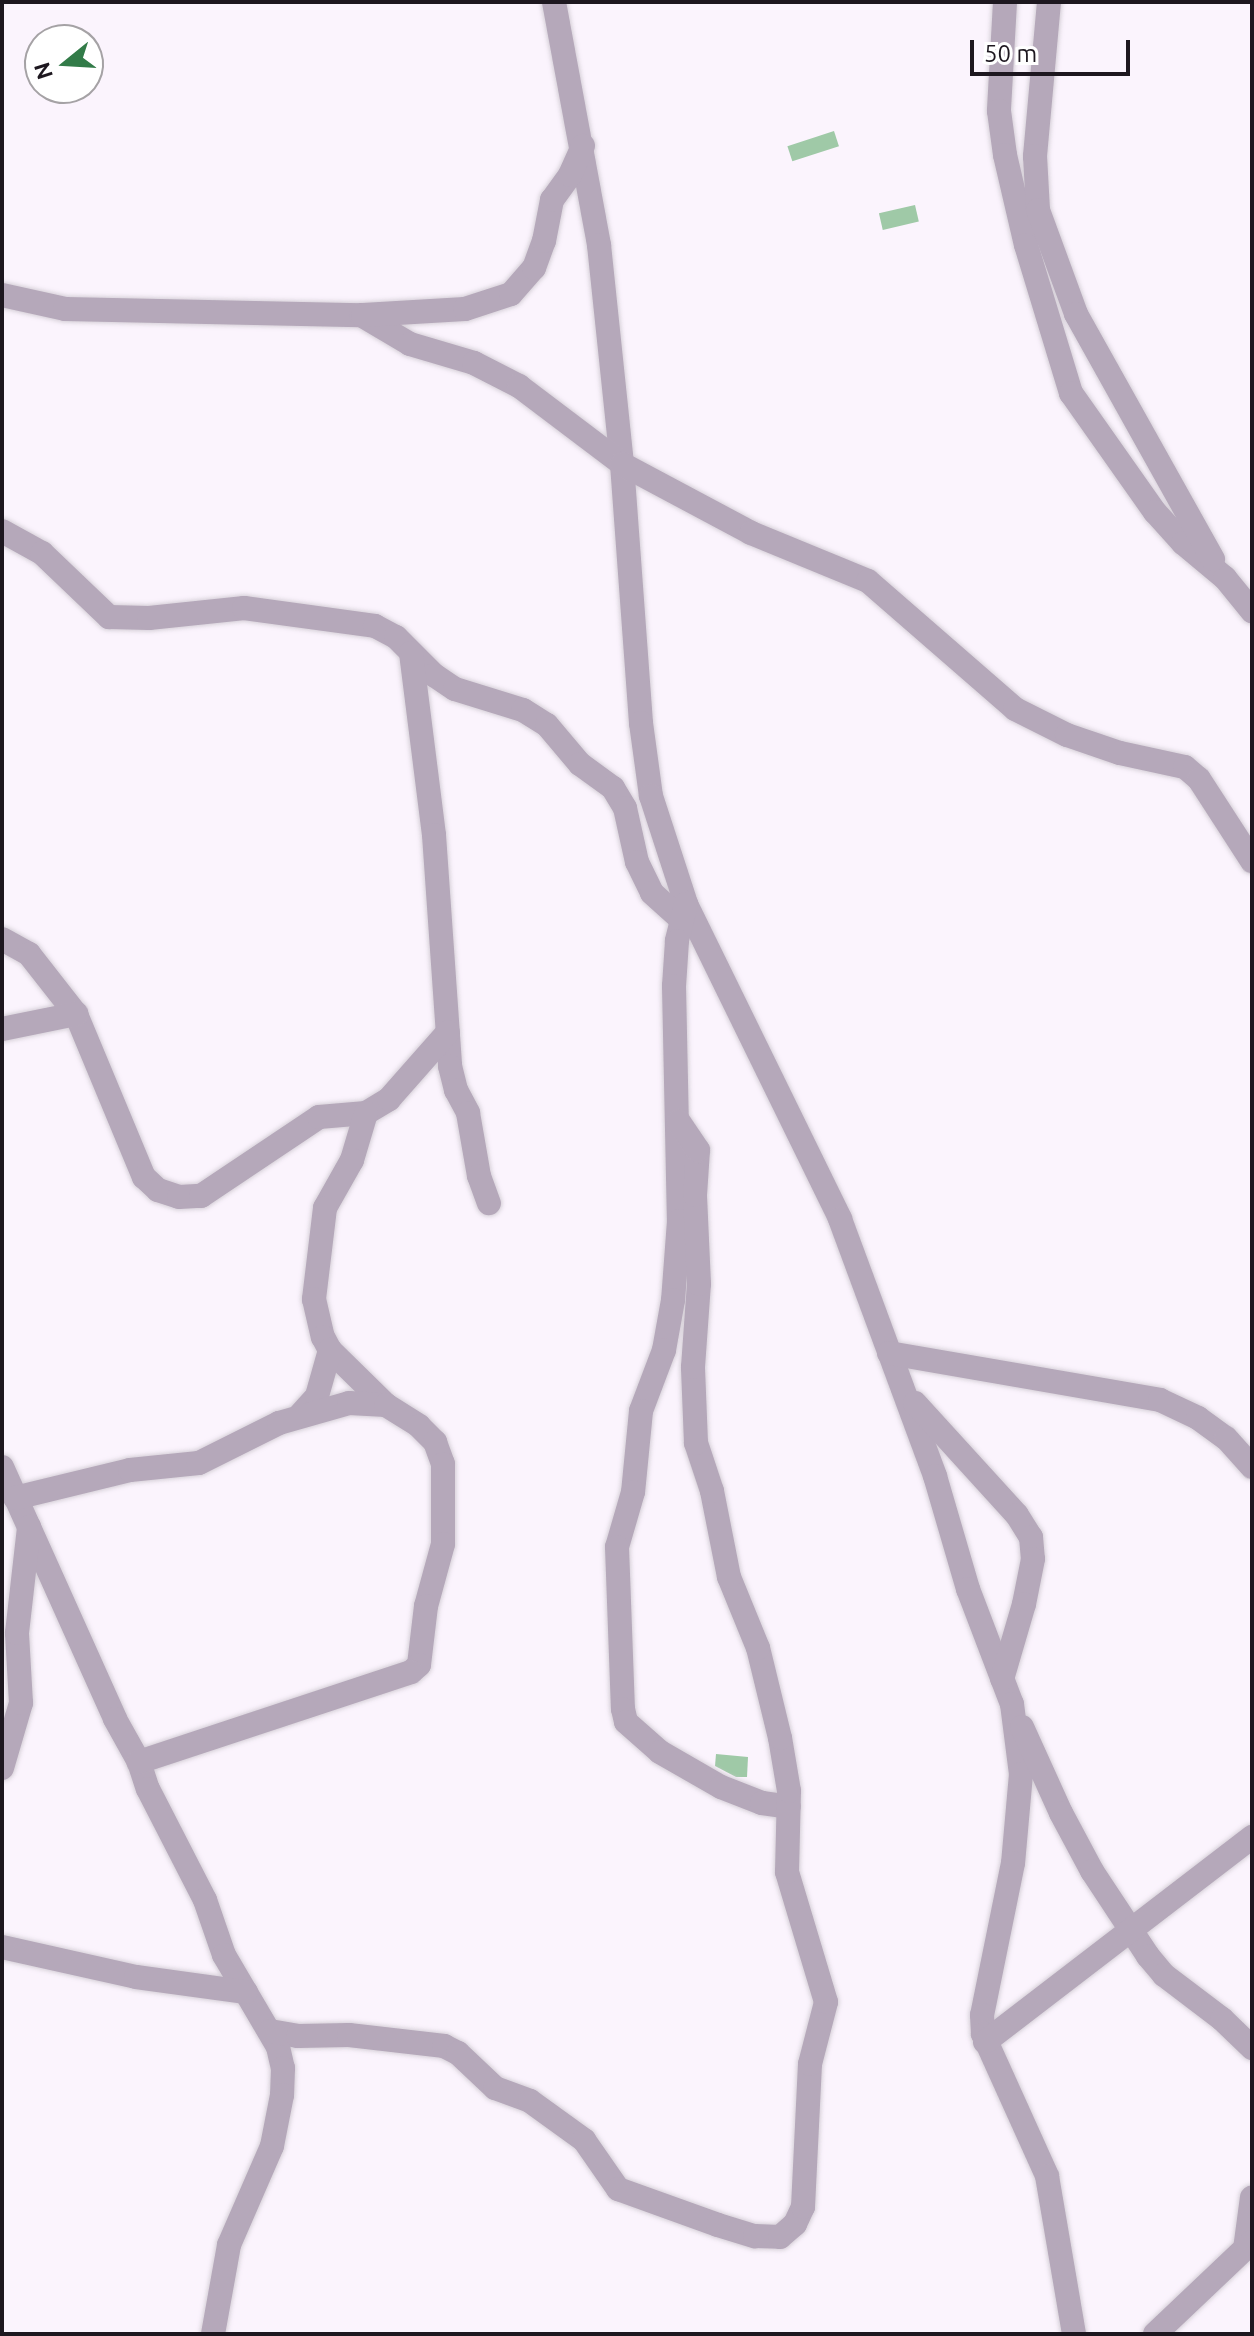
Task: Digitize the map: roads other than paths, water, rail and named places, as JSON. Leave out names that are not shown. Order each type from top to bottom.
[{"type":"street","points":[[554,2],[599,245],[622,464],[641,723],[651,796],[684,912],[840,1219],[935,1476],[968,1589],[1012,1704],[1061,1813],[1092,1871],[1164,1975],[1222,2019],[1252,2048]]},
{"type":"street","points":[[1005,2],[999,111],[1005,155],[1026,245],[1071,393],[1155,512],[1183,543],[1225,578]]},
{"type":"street","points":[[1049,2],[1035,156],[1038,210],[1076,314],[1225,578],[1252,611]]},
{"type":"street","points":[[2,295],[65,309],[361,315],[465,309],[511,294],[525,283],[544,241],[552,200],[570,175],[583,146]]},
{"type":"street","points":[[361,315],[410,344],[474,363],[519,386],[622,464],[751,533],[868,581],[1015,709],[1067,735],[1120,753],[1185,767],[1199,779],[1252,861]]},
{"type":"street","points":[[2,531],[42,553],[109,617],[149,618],[244,608],[375,626],[396,637],[455,689],[523,710],[547,725],[580,764],[613,788],[625,808],[637,862],[652,893],[684,912]]},
{"type":"street","points":[[411,653],[434,835],[448,1032],[456,1090],[468,1113],[479,1176],[489,1203]]},
{"type":"street","points":[[684,912],[674,986],[679,1221],[673,1300],[664,1350],[641,1411],[633,1492],[617,1547],[624,1717],[660,1752],[721,1787],[762,1803],[789,1807]]},
{"type":"street","points":[[2,939],[29,954],[76,1014],[144,1177],[158,1190],[179,1197],[201,1196],[319,1117],[366,1113],[389,1099],[448,1032]]},
{"type":"street","points":[[2,1029],[76,1014]]},
{"type":"street","points":[[139,1762],[411,1672],[419,1665],[426,1606],[443,1544],[443,1464],[431,1436],[386,1405],[330,1350],[323,1337],[314,1299],[325,1208],[352,1160],[366,1113]]},
{"type":"street","points":[[270,2031],[298,2036],[349,2035],[444,2046],[458,2053],[495,2088],[530,2101],[584,2140],[618,2189],[755,2236],[780,2237],[795,2224],[806,2197],[805,2116],[810,2064],[826,2011],[824,1986],[787,1872],[789,1807],[782,1751],[758,1648],[729,1577],[715,1503],[696,1443],[693,1367],[699,1284],[695,1195],[698,1150],[679,1122]]},
{"type":"street","points":[[300,1415],[317,1396],[330,1350]]},
{"type":"street","points":[[889,1353],[1160,1400],[1198,1418],[1252,1452]]},
{"type":"street","points":[[902,1389],[1017,1515],[1031,1537],[1033,1559],[1002,1679]]},
{"type":"street","points":[[15,1498],[130,1470],[199,1463],[300,1415],[349,1403],[386,1405]]},
{"type":"street","points":[[1226,1438],[1252,1467]]},
{"type":"street","points":[[2,1467],[115,1719],[205,1900],[224,1955],[270,2031],[283,2068],[282,2095],[272,2146],[229,2245],[213,2334]]},
{"type":"street","points":[[2,1768],[21,1703],[17,1633],[29,1527]]},
{"type":"street","points":[[1012,1704],[1021,1774],[1013,1863],[982,2015],[985,2042],[1047,2176],[1074,2334]]},
{"type":"street","points":[[985,2042],[1252,1837]]},
{"type":"street","points":[[2,1947],[136,1977],[246,1992]]},
{"type":"street","points":[[1155,2334],[1248,2246],[1252,2197]]}]
